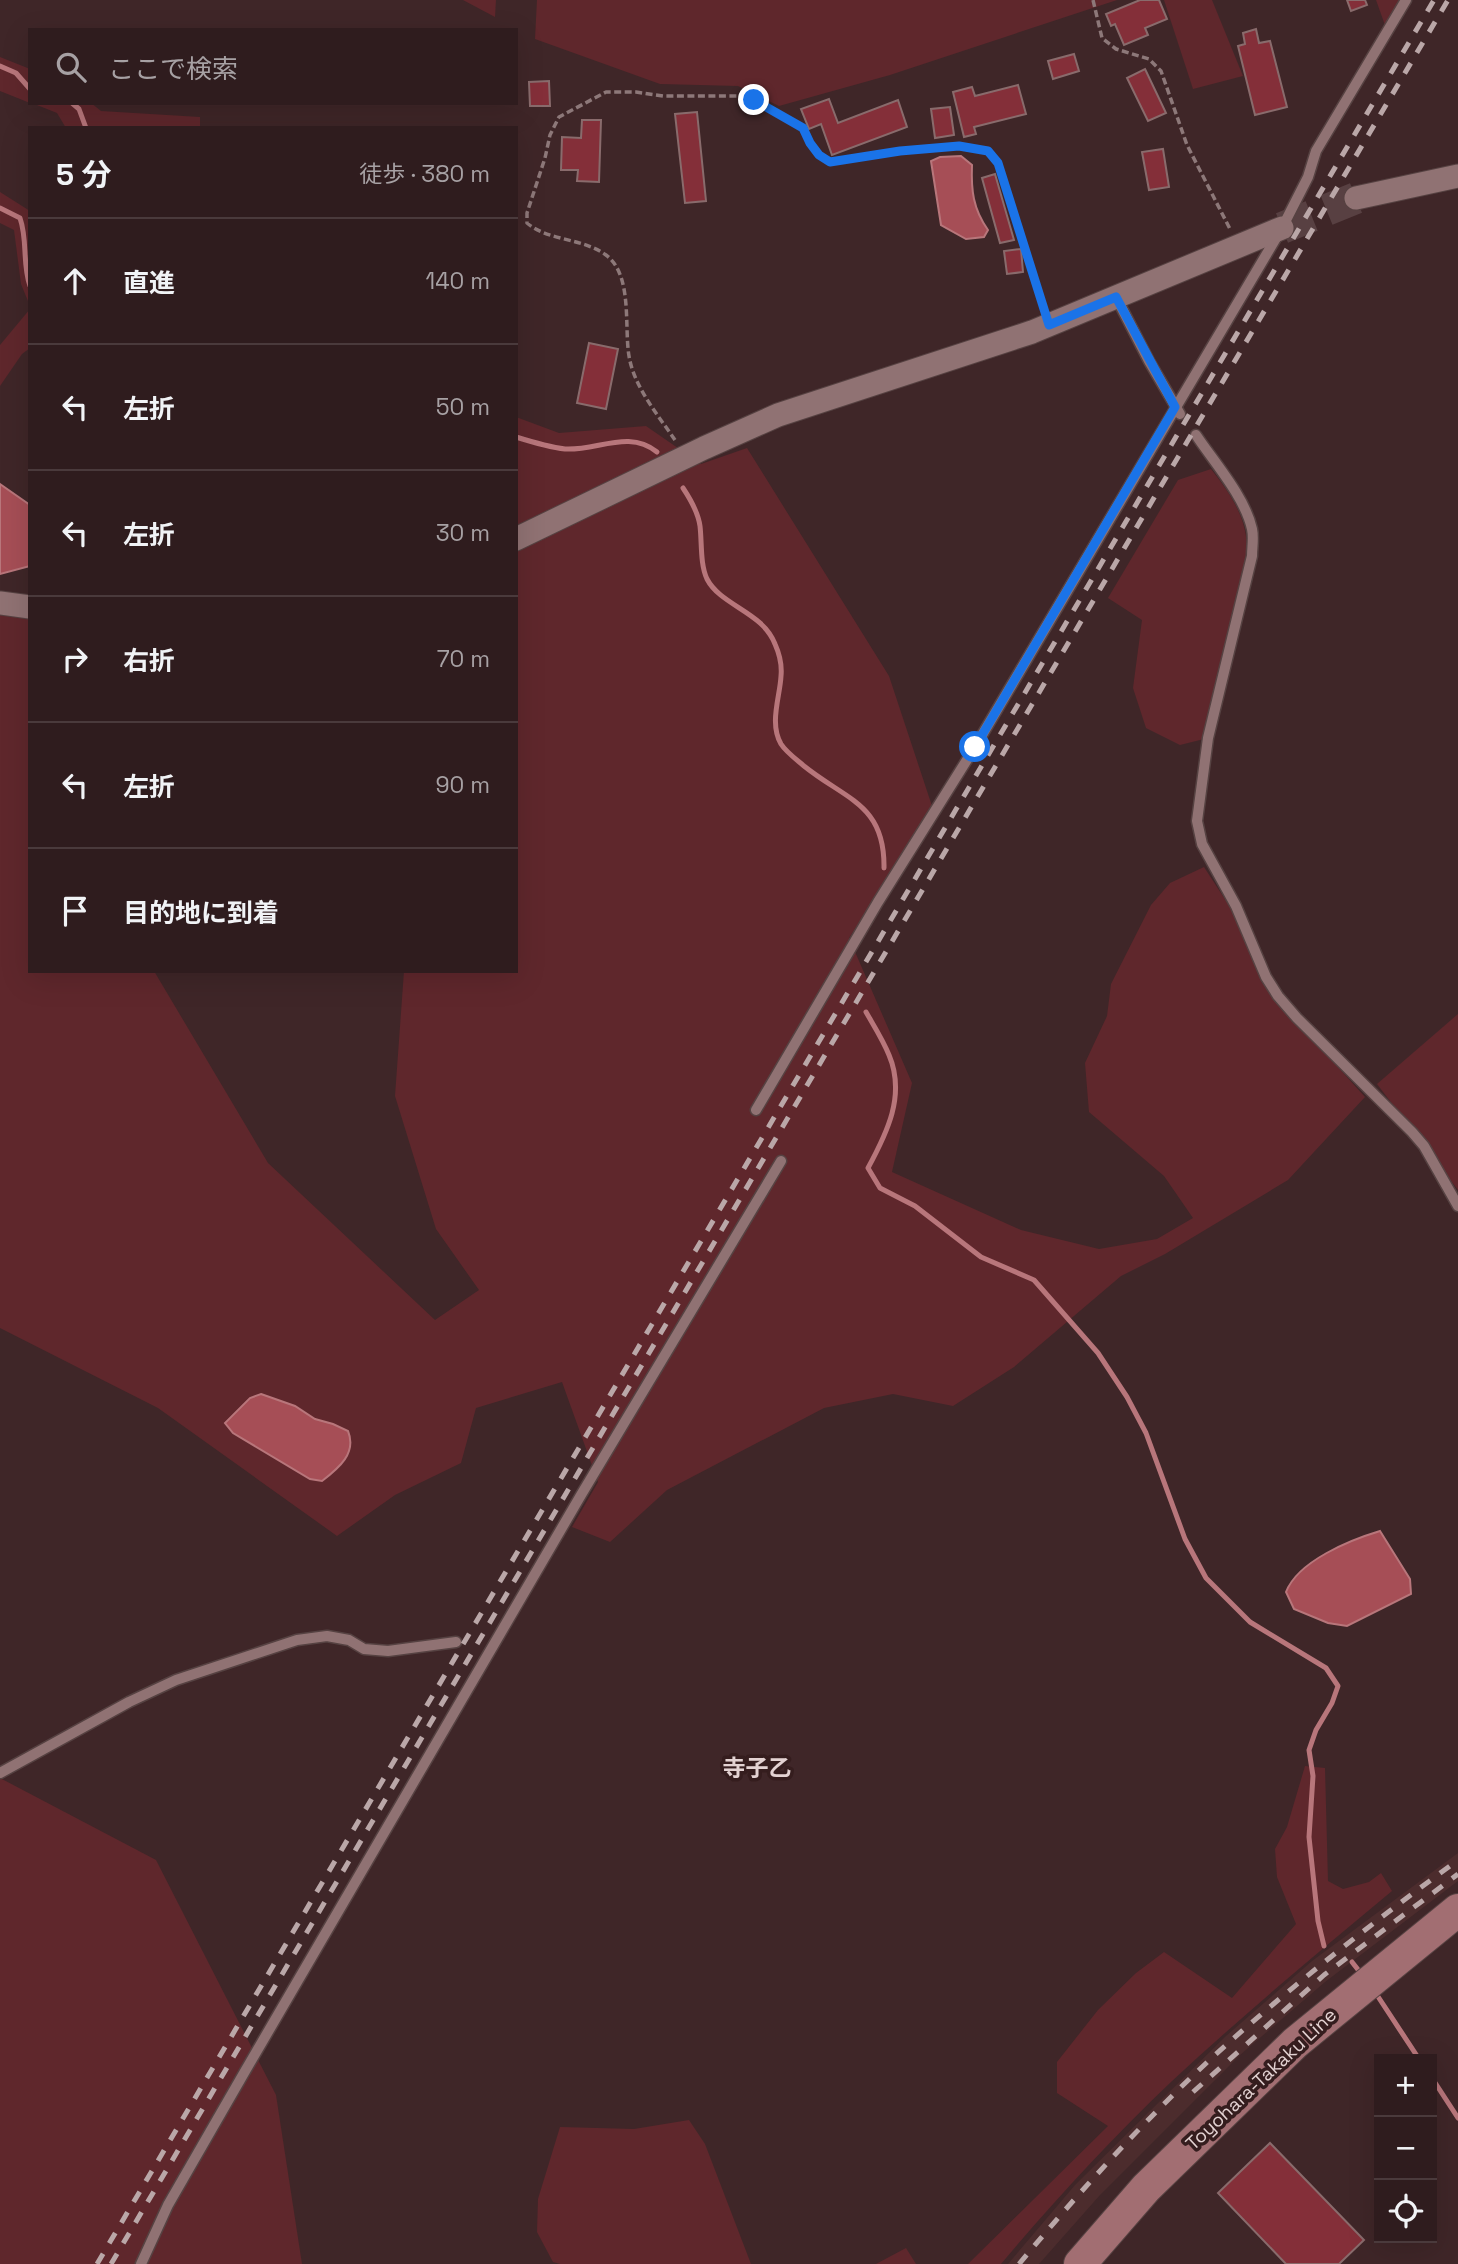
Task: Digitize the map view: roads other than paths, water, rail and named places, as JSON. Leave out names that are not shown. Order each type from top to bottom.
[{"type":"main road","name":"Toyohara-Takaku Line","points":[[1080,2264],[1146,2188],[1295,2043],[1458,1910]]},
{"type":"street","points":[[1356,198],[1458,176]]},
{"type":"street","points":[[518,538],[778,415],[1049,325],[1282,228]]},
{"type":"street","points":[[0,603],[28,607]]},
{"type":"lane","points":[[757,1110],[878,902],[975,747],[1178,410],[1282,228],[1308,177],[1317,151],[1406,0]]},
{"type":"lane","points":[[1116,297],[1178,410]]},
{"type":"lane","points":[[1196,435],[1227,479],[1249,517],[1253,533],[1252,556],[1208,738],[1197,821],[1202,844],[1236,906],[1266,977],[1278,996],[1412,1132],[1424,1146],[1458,1206]]},
{"type":"lane","points":[[141,2264],[175,2193],[496,1640],[781,1161]]},
{"type":"lane","points":[[0,1773],[129,1702],[176,1680],[297,1640],[327,1636],[349,1640],[364,1648],[388,1651],[456,1642]]},
{"type":"lane","points":[[484,1639],[496,1640]]},
{"type":"waterway","points":[[0,66],[16,73],[28,87]]},
{"type":"waterway","points":[[74,105],[79,109],[85,126]]},
{"type":"waterway","points":[[0,208],[20,218],[28,278]]},
{"type":"waterway","points":[[518,438],[565,449],[635,442],[657,452]]},
{"type":"waterway","points":[[683,488],[699,521],[702,560],[707,579],[722,596],[761,624],[776,648],[781,672],[776,727],[781,744],[804,766],[848,796],[870,817],[878,830],[883,847],[884,868]]},
{"type":"waterway","points":[[866,1012],[889,1055],[896,1085],[892,1113],[868,1168],[880,1188],[915,1206],[981,1257],[1034,1280],[1098,1353],[1127,1397],[1146,1433],[1185,1539],[1206,1578],[1250,1622],[1326,1668],[1338,1686],[1309,1750],[1313,1776],[1309,1837],[1318,1921],[1324,1946]]},
{"type":"waterway","points":[[1352,1962],[1363,1976]]},
{"type":"waterway","points":[[1375,1992],[1416,2054]]},
{"type":"waterway","points":[[1437,2086],[1458,2118]]},
{"type":"tunnel","points":[[1282,228],[1356,198]]},
{"type":"railway","points":[[97,2264],[1434,0]]},
{"type":"railway","points":[[111,2264],[1448,0]]},
{"type":"railway","points":[[1019,2264],[1130,2139],[1219,2051],[1327,1960],[1458,1860]]},
{"type":"railway","points":[[1193,2092],[1324,1975],[1458,1874]]},
{"type":"district","name":"寺子乙","points":[[757,1768]]}]
